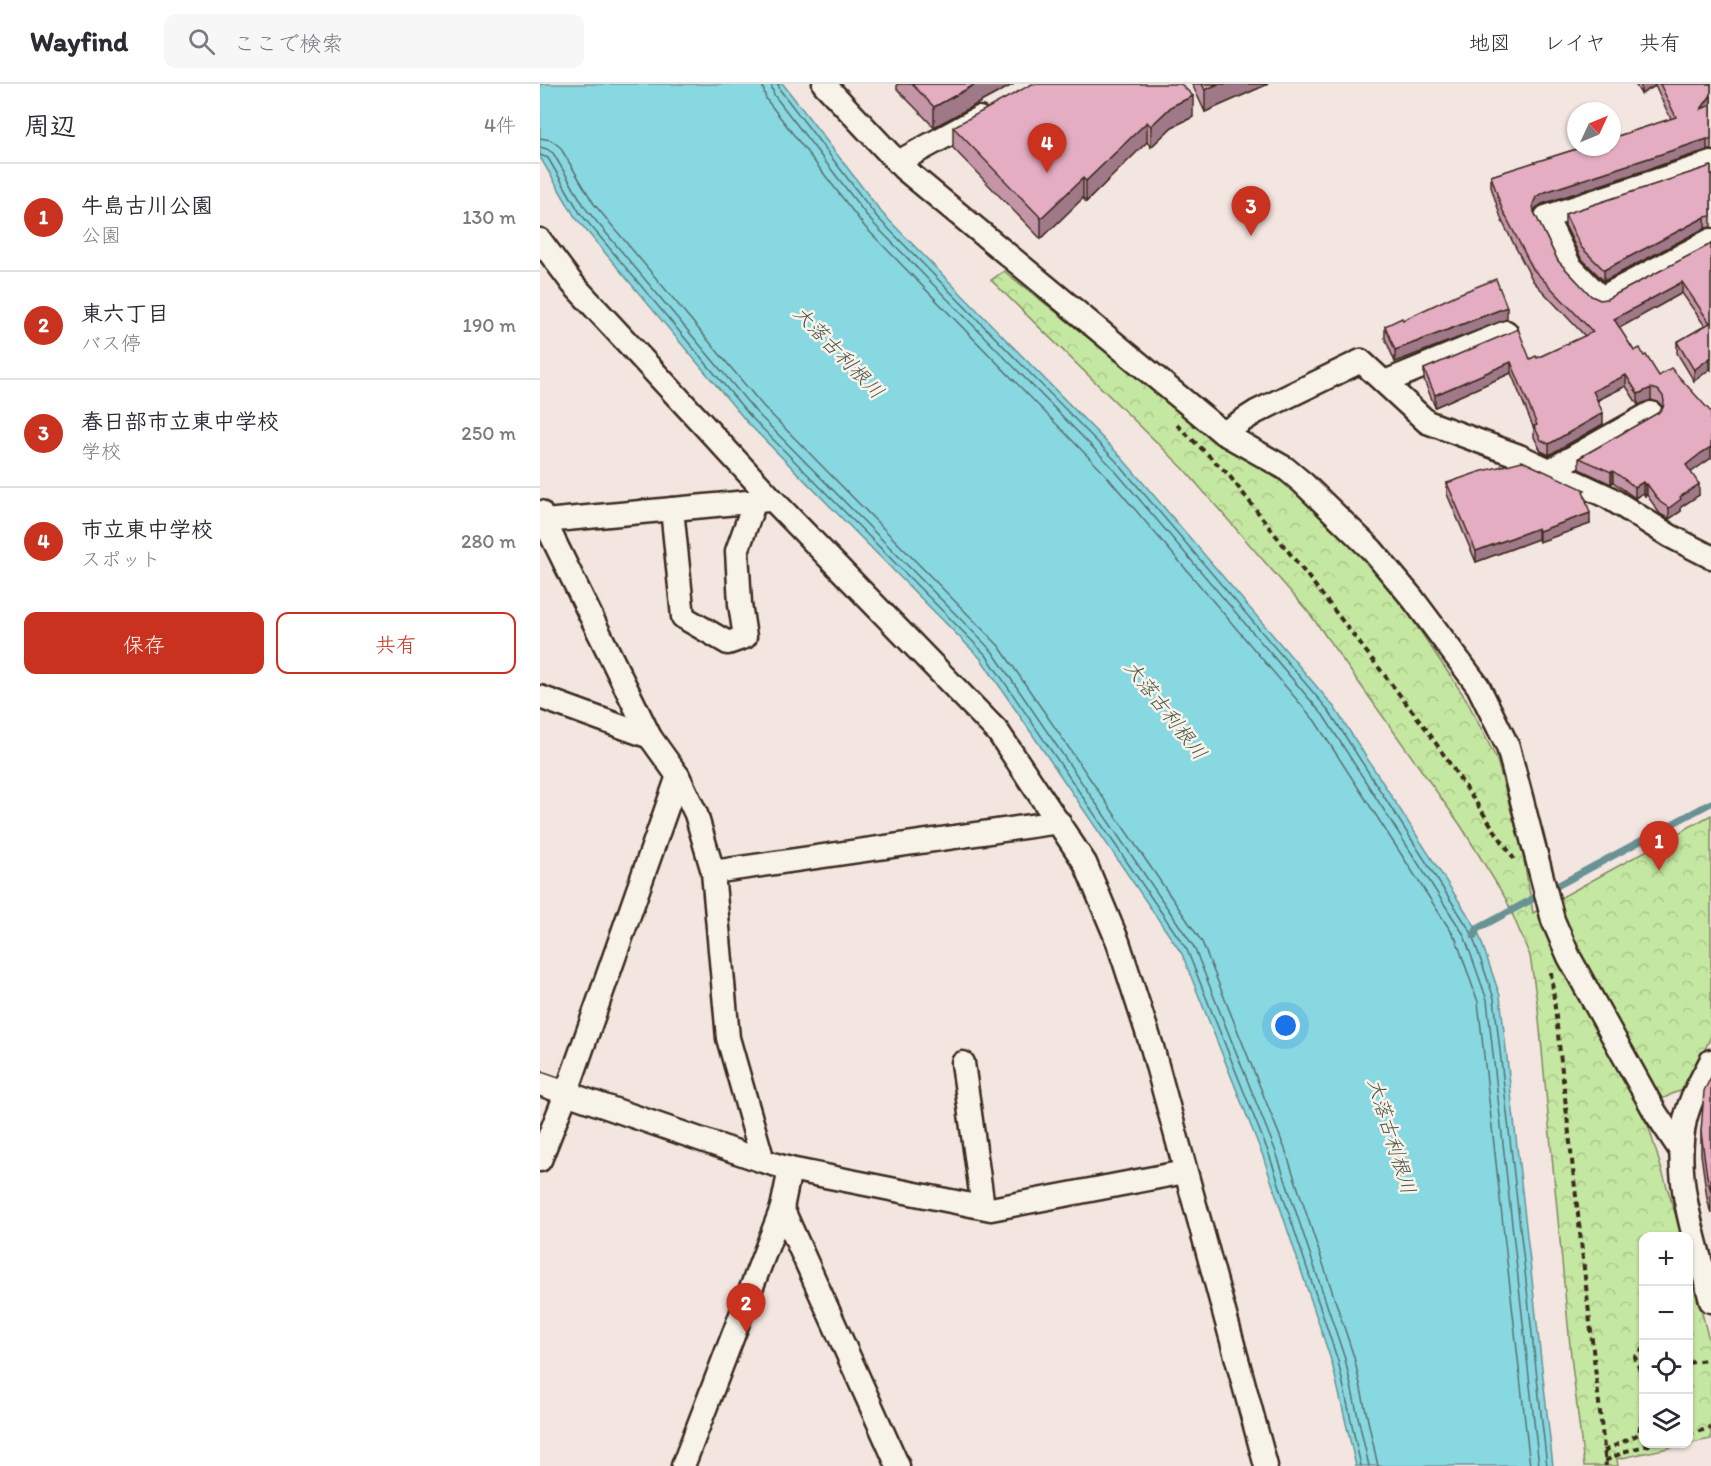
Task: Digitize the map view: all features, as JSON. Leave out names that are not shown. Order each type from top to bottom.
[{"type":"street","points":[[824,84],[898,162],[1223,433],[1285,468],[1303,483],[1372,550],[1413,599],[1478,686],[1508,747],[1553,920],[1569,957],[1655,1112],[1681,1151]]},
{"type":"street","points":[[898,162],[1001,106]]},
{"type":"street","points":[[1711,163],[1546,217],[1570,266],[1601,298],[1711,240]]},
{"type":"street","points":[[540,240],[572,283],[764,501],[998,732],[1085,863],[1118,942],[1152,1047],[1266,1466]]},
{"type":"street","points":[[1385,382],[1506,332]]},
{"type":"street","points":[[1223,433],[1256,412],[1361,361],[1427,422],[1519,456],[1608,497],[1670,537],[1711,557]]},
{"type":"street","points":[[1550,470],[1651,413]]},
{"type":"street","points":[[763,1161],[728,1038],[713,872],[696,814],[678,776],[650,737],[542,516],[764,501]]},
{"type":"street","points":[[672,509],[683,617],[728,643],[745,637],[740,604],[737,550],[764,501]]},
{"type":"street","points":[[540,697],[650,737]]},
{"type":"street","points":[[540,1160],[566,1094],[678,776]]},
{"type":"street","points":[[713,872],[1059,822]]},
{"type":"street","points":[[1711,1061],[1695,1092],[1685,1119],[1681,1151],[1686,1202],[1711,1301]]},
{"type":"street","points":[[963,1063],[983,1207]]},
{"type":"street","points":[[540,1084],[790,1169],[991,1209],[1185,1172]]},
{"type":"street","points":[[683,1466],[782,1208],[790,1169]]},
{"type":"street","points":[[782,1208],[898,1466]]},
{"type":"path","points":[[1175,424],[1228,474],[1427,730],[1514,860],[1543,883]]},
{"type":"path","points":[[1550,962],[1606,1463],[1626,1451],[1639,1447]]},
{"type":"path","points":[[1639,1353],[1635,1357],[1639,1368]]},
{"type":"path","points":[[1693,1362],[1711,1359]]},
{"type":"path","points":[[1693,1433],[1711,1428]]},
{"type":"path","points":[[1604,1451],[1639,1434]]},
{"type":"green space","points":[[1004,271],[1227,447],[1287,485],[1354,546],[1410,616],[1466,699],[1497,760],[1523,854],[1533,913],[1711,815],[1711,1036],[1687,1089],[1640,1110],[1649,1128],[1681,1232],[1639,1232],[1639,1448],[1669,1448],[1617,1459],[1618,1466],[1584,1466],[1571,1356],[1538,1009],[1530,956],[1506,899],[1461,826],[1310,614],[1183,468],[991,280]]},
{"type":"green space","points":[[1693,1278],[1711,1348],[1711,1439],[1693,1443]]},
{"type":"water","name":"大落古利根川","points":[[540,84],[783,84],[882,213],[1121,457],[1334,707],[1477,929],[1500,996],[1553,1466],[1356,1466],[1332,1363],[1263,1156],[1182,954],[981,659],[747,422],[575,217],[540,157]]},
{"type":"building","points":[[912,84],[976,84],[934,107]]},
{"type":"building","points":[[1032,84],[1181,84],[1193,96],[1172,106],[1151,126],[1147,122],[1086,181],[1083,178],[1041,218],[953,127]]},
{"type":"building","points":[[1202,84],[1218,84],[1205,90]]},
{"type":"building","points":[[1660,84],[1711,84],[1711,95],[1701,109],[1711,105],[1711,139],[1542,193],[1536,197],[1533,204],[1534,212],[1558,261],[1591,296],[1600,300],[1607,299],[1711,244],[1711,358],[1694,370],[1677,342],[1710,323],[1682,282],[1614,319],[1634,351],[1640,348],[1659,376],[1671,368],[1711,412],[1711,447],[1686,465],[1699,484],[1669,508],[1660,502],[1647,484],[1643,482],[1635,487],[1613,471],[1579,458],[1658,413],[1663,408],[1664,401],[1658,390],[1651,388],[1638,394],[1626,375],[1593,391],[1603,413],[1549,444],[1541,440],[1534,426],[1537,425],[1511,362],[1435,395],[1424,369],[1518,329],[1530,359],[1536,356],[1537,358],[1593,332],[1533,269],[1502,209],[1491,176],[1567,152],[1567,156],[1621,156],[1621,135],[1676,117]]},
{"type":"building","points":[[1711,166],[1711,216],[1705,217],[1604,270],[1581,247],[1565,214]]},
{"type":"building","points":[[1496,279],[1507,307],[1395,350],[1385,326]]},
{"type":"building","points":[[1522,461],[1585,490],[1583,491],[1590,513],[1539,531],[1538,528],[1476,551],[1447,483]]},
{"type":"building","points":[[1711,1077],[1711,1192],[1701,1132],[1704,1091]]},
{"type":"waterway","points":[[1474,936],[1477,929],[1711,803]]},
{"type":"place","name":"市立東中学校","points":[[1047,173]]},
{"type":"place","name":"春日部市立東中学校","points":[[1251,236]]},
{"type":"place","name":"牛島古川公園","points":[[1659,871]]},
{"type":"place","name":"東六丁目","points":[[746,1333]]}]
